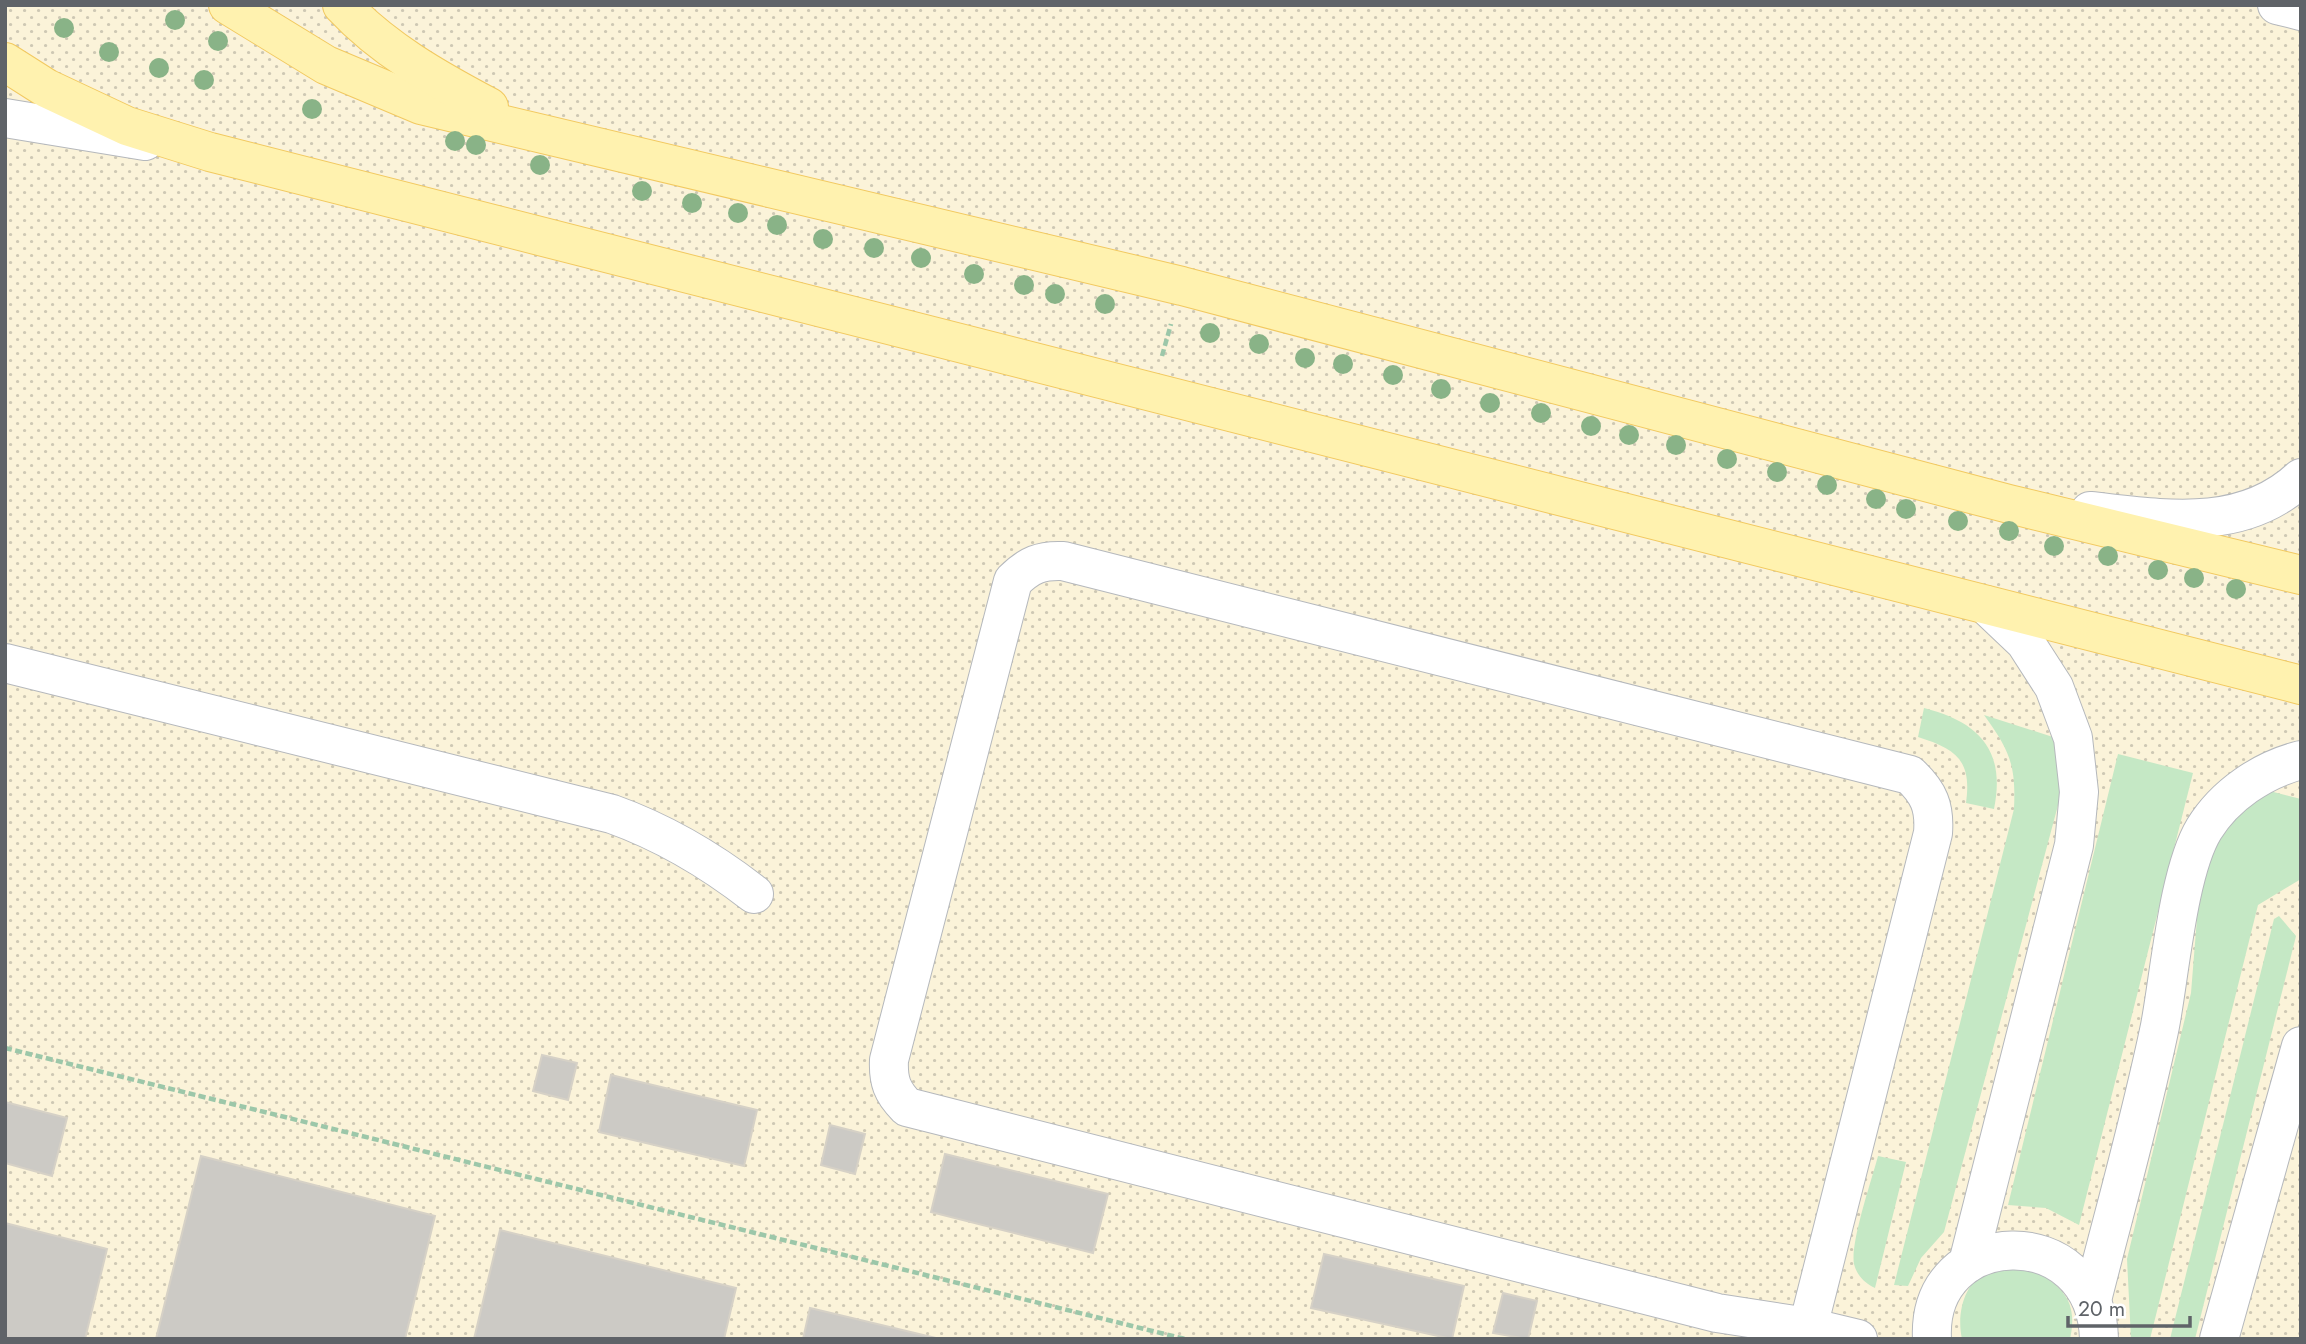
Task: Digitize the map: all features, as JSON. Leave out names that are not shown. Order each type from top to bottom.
[{"type":"main road","points":[[228,5],[326,65],[421,105],[1182,286],[2009,504],[2301,575]]},
{"type":"main road","points":[[342,5],[367,32],[438,80],[540,135]]},
{"type":"main road","points":[[5,62],[46,88],[127,126],[210,152],[2301,685]]},
{"type":"street","points":[[2277,5],[2301,11]]},
{"type":"street","points":[[5,118],[210,152]]},
{"type":"street","points":[[2009,504],[2176,520],[2216,519],[2255,508],[2301,478]]},
{"type":"street","points":[[1808,1327],[1933,833],[1934,811],[1926,790],[1910,775],[1890,767],[1063,561],[1044,560],[1027,567],[1013,581],[890,1060],[888,1078],[895,1094],[907,1107],[1717,1313],[1808,1327],[1858,1339]]},
{"type":"street","points":[[1968,1263],[2074,845],[2079,792],[2073,738],[2054,687],[2025,642],[1986,605]]},
{"type":"street","points":[[5,663],[612,814],[651,828],[687,846],[754,894]]},
{"type":"street","points":[[2092,1300],[2155,1049],[2185,880],[2203,830],[2237,791],[2281,765],[2301,760]]},
{"type":"street","points":[[2219,1339],[2301,1046]]},
{"type":"street","points":[[1932,1339],[1933,1314],[1940,1295],[1952,1278],[1968,1263],[1990,1253],[2014,1249],[2038,1252],[2061,1262],[2079,1279],[2092,1300],[2098,1320],[2099,1339]]},
{"type":"path","points":[[1152,392],[1182,286]]},
{"type":"path","points":[[5,1048],[1185,1339]]},
{"type":"sand","points":[[5,5],[2301,5],[2301,1339],[5,1339]]},
{"type":"green space","points":[[1924,708],[1960,721],[1984,742],[1992,755],[1996,770],[1994,809],[1966,803],[1966,776],[1958,758],[1942,746],[1918,737]]},
{"type":"green space","points":[[1984,715],[2056,738],[2065,779],[1944,1232],[1921,1258],[1908,1286],[1894,1285],[2014,809],[2014,781],[2010,759]]},
{"type":"green space","points":[[2118,754],[2193,773],[2079,1225],[2046,1208],[2008,1205]]},
{"type":"green space","points":[[2258,788],[2301,799],[2301,879],[2258,905],[2150,1339],[2131,1339],[2127,1259],[2191,993],[2200,881],[2211,846]]},
{"type":"green space","points":[[2279,916],[2296,936],[2195,1339],[2170,1339],[2274,919]]},
{"type":"green space","points":[[1878,1156],[1906,1162],[1875,1288],[1857,1272],[1854,1254],[1858,1227]]},
{"type":"green space","points":[[2029,1266],[2058,1287],[2069,1303],[2072,1313],[2070,1339],[1962,1339],[1962,1307],[1976,1279],[1995,1268]]},
{"type":"building","points":[[542,1055],[577,1063],[568,1100],[533,1091]]},
{"type":"building","points":[[611,1075],[757,1110],[744,1166],[599,1132]]},
{"type":"building","points":[[5,1102],[67,1118],[52,1176],[5,1163]]},
{"type":"building","points":[[830,1125],[865,1134],[855,1174],[821,1165]]},
{"type":"building","points":[[945,1154],[1108,1194],[1093,1253],[931,1212]]},
{"type":"building","points":[[201,1156],[435,1216],[405,1339],[156,1339]]},
{"type":"building","points":[[5,1223],[107,1249],[85,1339],[5,1339]]},
{"type":"building","points":[[500,1230],[736,1288],[724,1339],[474,1339]]},
{"type":"building","points":[[1324,1254],[1464,1286],[1452,1339],[1311,1308]]},
{"type":"building","points":[[1503,1293],[1537,1301],[1528,1339],[1493,1333]]},
{"type":"building","points":[[810,1308],[940,1339],[803,1339]]}]
